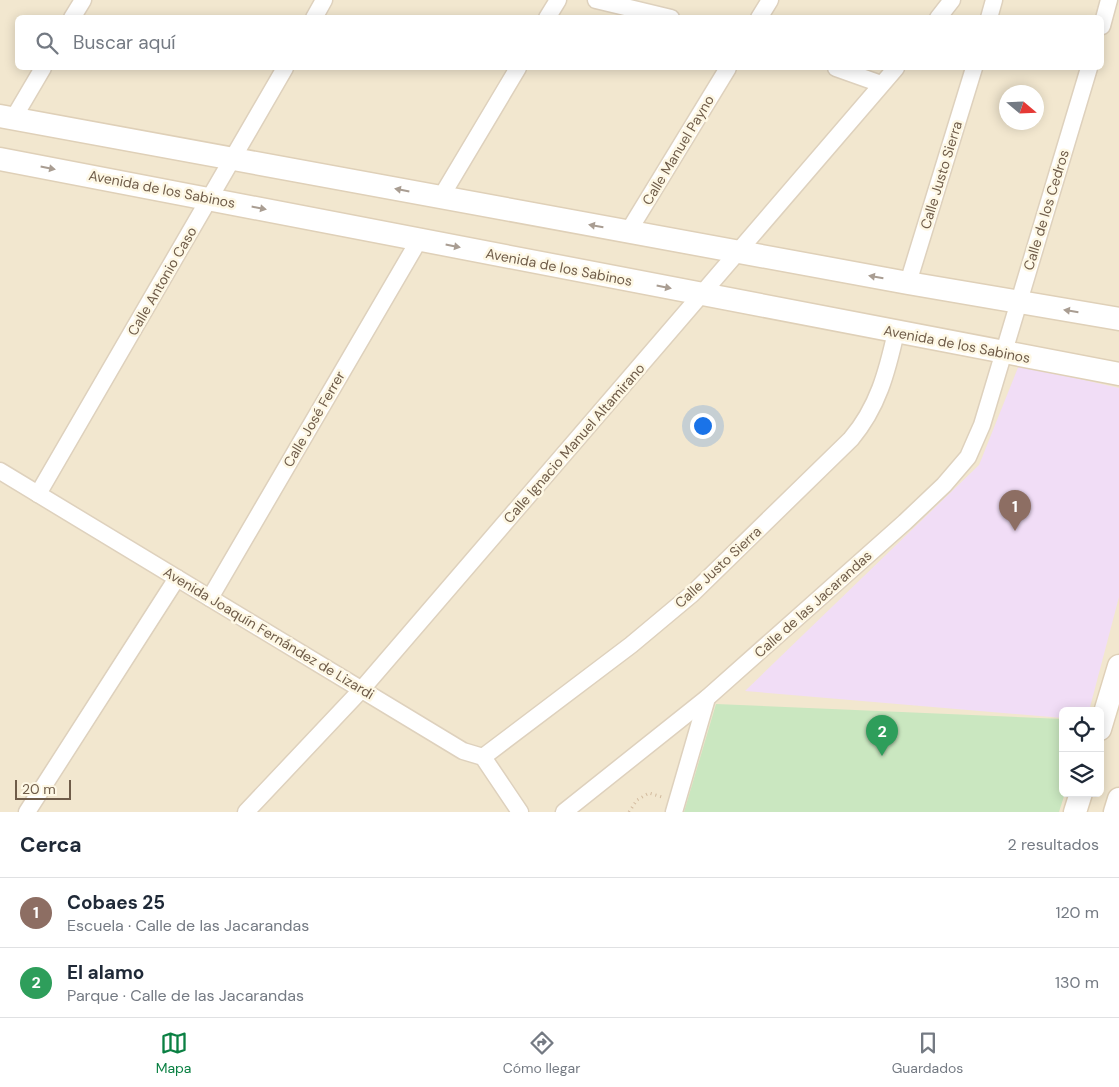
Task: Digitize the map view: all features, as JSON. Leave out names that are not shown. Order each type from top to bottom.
[{"type":"main road","points":[[6,118],[1018,303],[1119,319]]},
{"type":"main road","name":"Avenida de los Sabinos","points":[[0,159],[1119,374]]},
{"type":"main road","points":[[1104,716],[1119,666]]},
{"type":"main road","points":[[1075,812],[1080,797]]},
{"type":"main road","points":[[1115,812],[1119,799]]},
{"type":"street","points":[[74,15],[83,0]]},
{"type":"street","points":[[316,15],[324,0]]},
{"type":"street","points":[[549,15],[558,0]]},
{"type":"street","points":[[596,0],[659,15]]},
{"type":"street","points":[[761,15],[770,0]]},
{"type":"street","points":[[940,15],[952,0]]},
{"type":"street","points":[[990,15],[994,0]]},
{"type":"street","points":[[1104,19],[1109,0]]},
{"type":"street","points":[[6,118],[42,70]]},
{"type":"street","name":"Calle Antonio Caso","points":[[38,494],[284,70]]},
{"type":"street","points":[[441,197],[517,70]]},
{"type":"street","name":"Calle Manuel Payno","points":[[628,232],[727,70]]},
{"type":"street","points":[[842,70],[882,84]]},
{"type":"street","name":"Calle Ignacio Manuel Altamirano","points":[[246,812],[362,689],[703,295],[737,252],[894,70]]},
{"type":"street","name":"Calle Justo Sierra","points":[[908,283],[973,70]]},
{"type":"street","name":"Calle de los Cedros","points":[[1004,353],[1088,70]]},
{"type":"street","name":"Calle José Ferrer","points":[[210,598],[419,240]]},
{"type":"street","name":"Calle Justo Sierra","points":[[483,757],[631,645],[692,594],[852,440],[867,420],[879,395],[896,332]]},
{"type":"street","name":"Calle de las Jacarandas","points":[[564,812],[707,698],[944,485],[968,457],[982,425],[1004,353]]},
{"type":"street","name":"Avenida Joaquín Fernández de Lizardi","points":[[0,471],[463,751],[483,757]]},
{"type":"street","points":[[27,812],[176,578]]},
{"type":"street","points":[[676,806],[707,698]]},
{"type":"street","points":[[483,757],[520,812]]},
{"type":"path","points":[[629,812],[637,800],[649,794],[676,806]]},
{"type":"shaded area","points":[[0,0],[1119,0],[1119,812],[0,812]]},
{"type":"shaded area","points":[[1019,365],[1119,388],[1119,597],[1090,707],[1059,707],[1059,718],[745,691],[979,465]]},
{"type":"green space","points":[[716,704],[1059,719],[1059,797],[1064,797],[1059,812],[684,812]]},
{"type":"place","name":"Cobaes 25","points":[[1015,531]]},
{"type":"place","name":"El alamo","points":[[882,756]]}]
